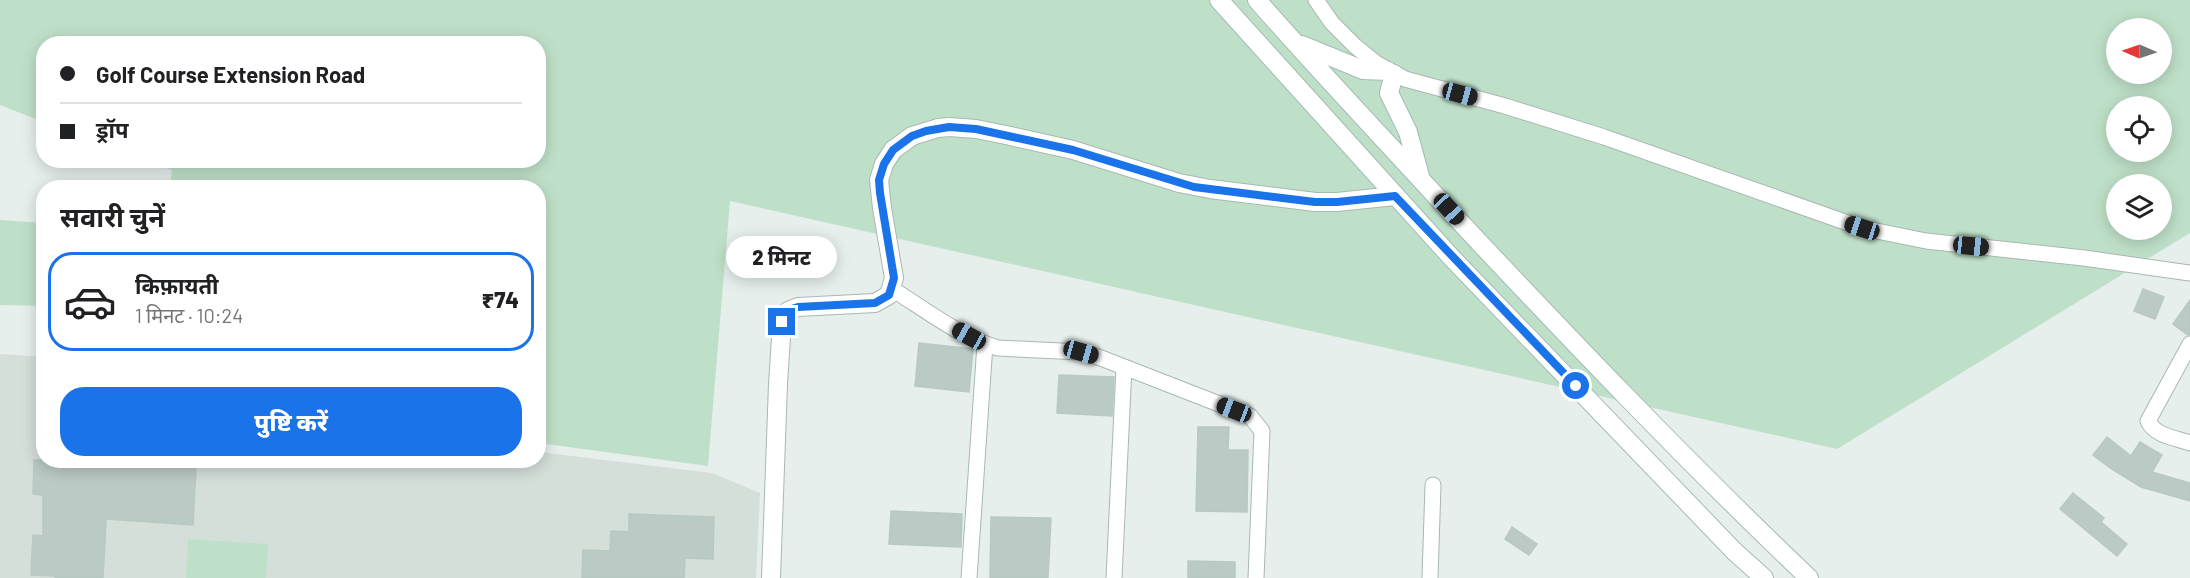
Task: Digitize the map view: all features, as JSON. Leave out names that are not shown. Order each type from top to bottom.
[{"type":"main road","points":[[1220,0],[1395,196],[1735,552],[1764,578]]},
{"type":"main road","points":[[1257,0],[1581,350],[1749,521],[1809,578]]},
{"type":"main road","points":[[1295,42],[1353,67],[1370,72],[1391,72],[1389,93],[1408,132],[1420,178]]},
{"type":"main road","points":[[771,578],[782,322],[788,310],[798,307],[875,303],[889,295],[894,278],[879,180],[884,164],[893,150],[912,136],[938,128],[976,129],[1073,150],[1179,183],[1210,189],[1315,202],[1395,196]]},
{"type":"main road","points":[[1560,370],[1581,350]]},
{"type":"street","points":[[1316,0],[1332,23],[1367,57],[1415,83],[1505,106],[1604,137],[1796,206],[1881,233],[1926,241],[2084,258],[2190,273]]},
{"type":"street","points":[[892,289],[985,344],[1006,348],[1081,352],[1250,416],[1260,425],[1263,446],[1256,578]]},
{"type":"street","points":[[969,578],[985,344]]},
{"type":"street","points":[[2190,344],[2148,421],[2152,428],[2159,432],[2190,443]]},
{"type":"street","points":[[1114,578],[1124,367]]},
{"type":"street","points":[[1430,578],[1433,485]]},
{"type":"shaded area","points":[[0,354],[36,357],[36,468],[546,468],[546,453],[712,473],[760,493],[756,578],[0,578]]},
{"type":"green space","points":[[0,0],[2190,0],[2190,233],[1837,449],[730,201],[708,466],[546,444],[546,180],[171,180],[172,170],[166,168],[546,168],[546,36],[36,36],[36,119],[0,105]]},
{"type":"green space","points":[[0,220],[36,223],[36,306],[0,305]]},
{"type":"green space","points":[[188,539],[268,544],[266,578],[186,578]]},
{"type":"building","points":[[2143,289],[2164,297],[2155,319],[2134,311]]},
{"type":"building","points":[[2190,300],[2190,334],[2188,335],[2173,324]]},
{"type":"building","points":[[919,343],[973,349],[969,392],[915,386]]},
{"type":"building","points":[[1059,375],[1114,377],[1112,416],[1057,413]]},
{"type":"building","points":[[1198,427],[1229,427],[1228,450],[1248,450],[1247,512],[1196,511]]},
{"type":"building","points":[[2107,437],[2131,456],[2140,442],[2162,455],[2152,472],[2190,483],[2190,501],[2141,487],[2093,455]]},
{"type":"building","points":[[34,460],[36,460],[36,468],[196,468],[193,525],[106,519],[103,578],[55,578],[55,576],[31,575],[33,535],[43,536],[43,495],[33,494]]},
{"type":"building","points":[[2073,493],[2104,518],[2101,522],[2127,544],[2117,556],[2060,509]]},
{"type":"building","points":[[891,511],[962,514],[961,547],[889,544]]},
{"type":"building","points":[[629,514],[714,517],[713,559],[685,558],[684,578],[582,578],[583,550],[610,551],[611,531],[629,532]]},
{"type":"building","points":[[991,517],[1051,518],[1048,578],[990,578]]},
{"type":"building","points":[[1512,527],[1537,544],[1529,555],[1505,539]]},
{"type":"building","points":[[1188,561],[1235,562],[1235,578],[1188,578]]},
{"type":"route","points":[[782,322],[788,310],[798,307],[875,303],[889,295],[894,278],[880,193],[879,180],[884,164],[893,150],[912,136],[938,128],[976,129],[1073,150],[1194,187],[1315,202],[1395,196],[1576,386]]}]
